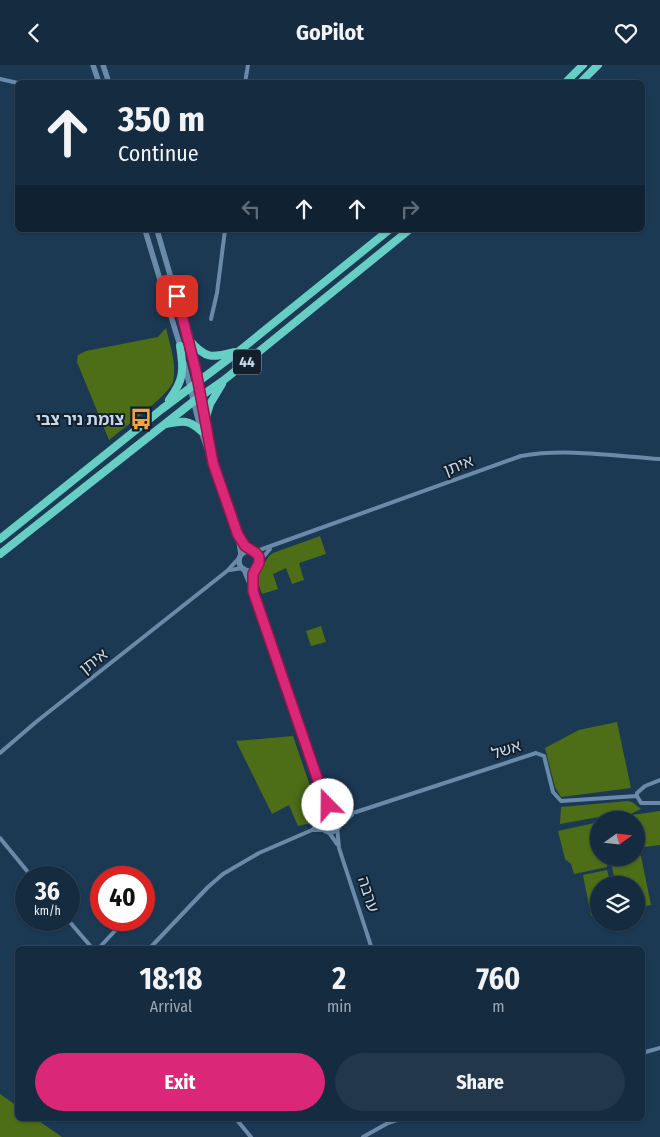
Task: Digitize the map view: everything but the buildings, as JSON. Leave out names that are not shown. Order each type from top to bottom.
[{"type":"highway","points":[[568,80],[583,65]]},
{"type":"highway","points":[[583,80],[598,65]]},
{"type":"highway","name":"44","points":[[0,539],[387,232]]},
{"type":"highway","name":"44","points":[[0,555],[197,399],[224,380],[408,232]]},
{"type":"highway","points":[[190,340],[199,351],[209,356],[239,351]]},
{"type":"highway","points":[[162,409],[178,388],[183,374],[180,346]]},
{"type":"highway","points":[[205,420],[210,404],[224,380]]},
{"type":"highway","points":[[164,425],[186,421],[192,423],[201,431]]},
{"type":"street","points":[[93,65],[97,80]]},
{"type":"street","points":[[103,65],[108,80]]},
{"type":"street","points":[[246,80],[248,65]]},
{"type":"street","points":[[0,79],[15,82]]},
{"type":"street","points":[[146,232],[191,386],[205,420],[213,463]]},
{"type":"street","points":[[158,232],[190,340],[198,381],[197,399],[201,431],[238,535],[245,546],[259,557],[252,580],[253,591]]},
{"type":"street","points":[[211,319],[217,293],[226,232]]},
{"type":"street","name":"איתן","points":[[253,551],[274,546],[521,456],[567,453],[660,459]]},
{"type":"street","points":[[152,946],[208,887],[223,874],[259,853],[309,832],[333,831],[338,826],[338,819],[324,798],[253,591],[240,564],[238,535]]},
{"type":"street","name":"איתן","points":[[258,565],[265,553],[274,546]]},
{"type":"street","points":[[240,556],[245,551],[253,551]]},
{"type":"street","name":"איתן","points":[[0,753],[36,722],[228,571],[240,556]]},
{"type":"street","points":[[228,571],[243,569],[251,571],[258,565]]},
{"type":"street","name":"אשל","points":[[334,815],[356,812],[536,753],[544,757],[553,792],[561,801],[637,796],[641,803],[660,803]]},
{"type":"street","points":[[637,796],[637,793],[646,786],[660,780]]},
{"type":"street","points":[[324,798],[325,813],[323,819],[326,830]]},
{"type":"street","name":"אשל","points":[[338,826],[356,812]]},
{"type":"street","points":[[309,832],[330,814],[334,815]]},
{"type":"street","name":"ערבה","points":[[338,826],[339,849]]},
{"type":"street","name":"ערבה","points":[[326,830],[333,836],[339,849],[371,946]]},
{"type":"street","points":[[0,838],[23,866]]},
{"type":"street","points":[[77,931],[90,946]]},
{"type":"street","points":[[101,946],[115,931]]},
{"type":"street","points":[[645,1052],[660,1048]]},
{"type":"street","points":[[238,1121],[252,1137]]},
{"type":"street","points":[[363,1137],[395,1121]]},
{"type":"green space","points":[[166,328],[174,362],[173,382],[170,388],[109,440],[77,362],[78,355],[86,351],[158,337]]},
{"type":"green space","points":[[320,536],[326,554],[299,563],[304,580],[292,584],[286,568],[273,574],[278,589],[262,594],[256,577],[269,556]]},
{"type":"green space","points":[[321,626],[326,642],[311,646],[306,631]]},
{"type":"green space","points":[[617,722],[631,788],[561,797],[555,787],[545,748],[579,730]]},
{"type":"green space","points":[[293,736],[319,812],[319,821],[298,826],[289,805],[272,814],[236,741]]},
{"type":"green space","points":[[628,801],[641,809],[637,811],[590,811],[590,819],[560,824],[561,807]]},
{"type":"green space","points":[[660,811],[660,845],[645,847],[645,813]]},
{"type":"green space","points":[[590,824],[590,866],[607,867],[574,874],[571,864],[565,859],[558,831]]},
{"type":"green space","points":[[643,866],[651,905],[645,906],[645,876],[614,876],[612,867]]},
{"type":"green space","points":[[607,870],[609,876],[590,876],[590,911],[583,875]]},
{"type":"green space","points":[[0,1094],[15,1105],[15,1121],[39,1121],[62,1137],[0,1137]]},
{"type":"place","name":"צומת ניר צבי","points":[[141,419]]},
{"type":"route","points":[[177,296],[190,340],[213,463],[238,535],[245,546],[259,557],[259,563],[253,574],[253,591],[328,805]]}]
